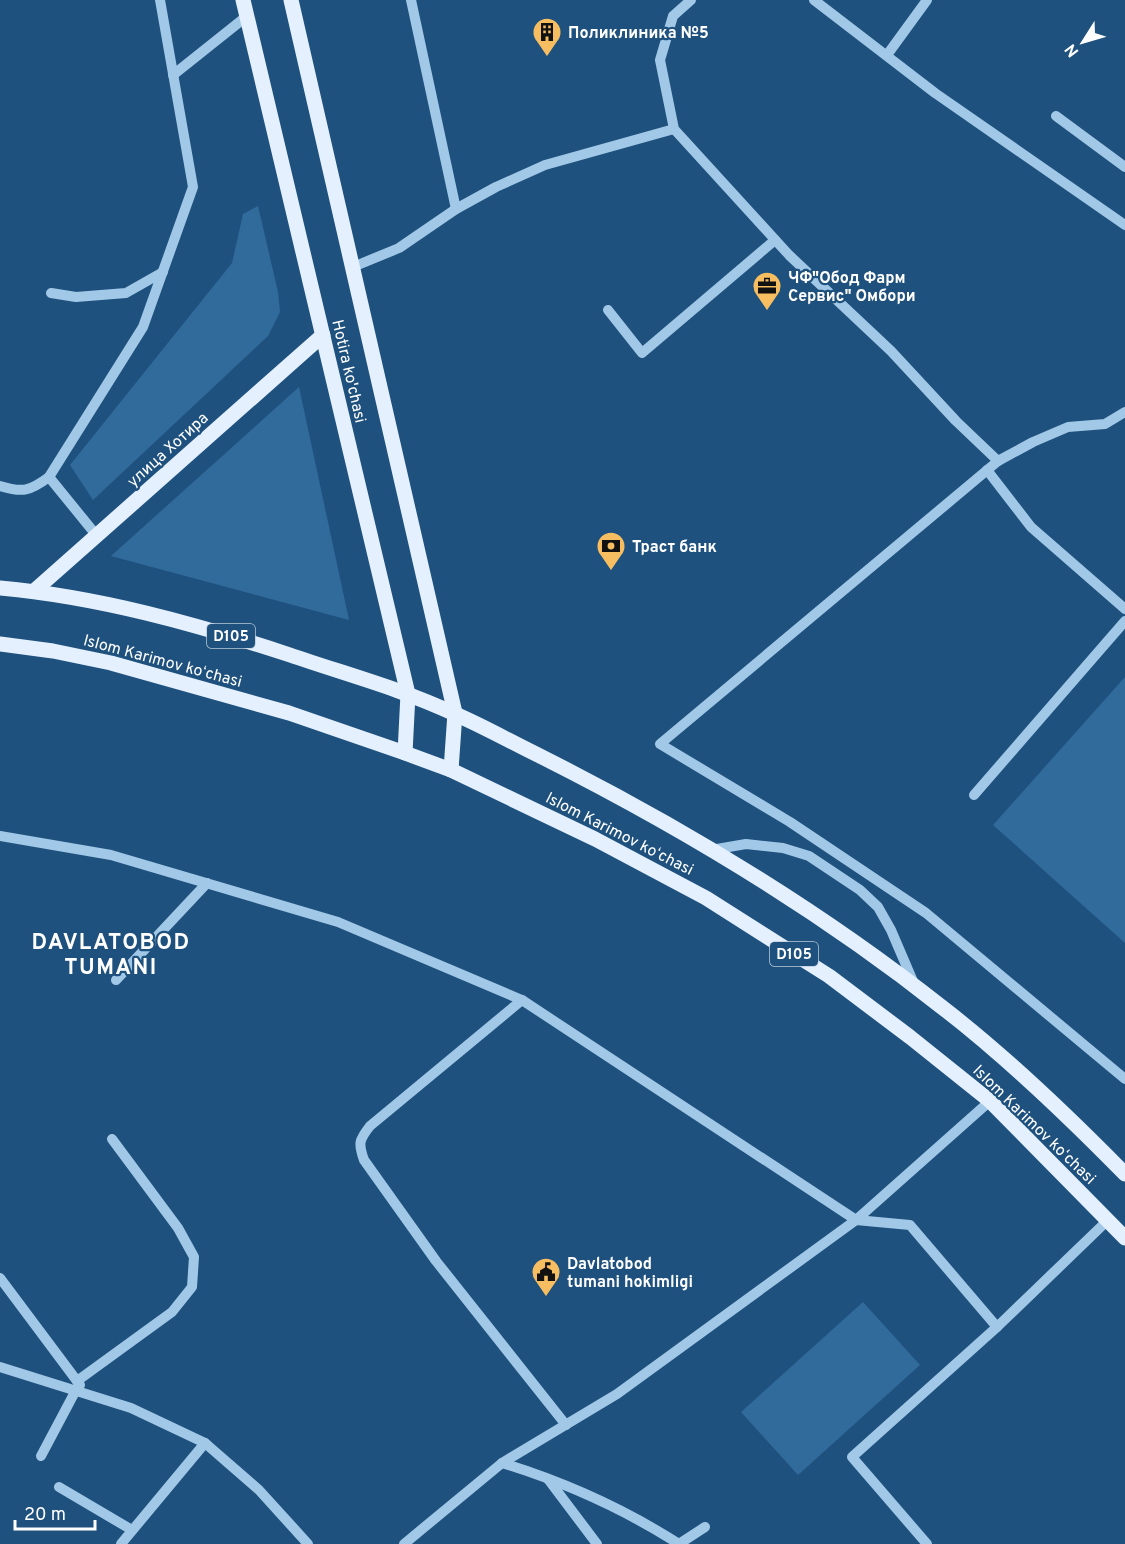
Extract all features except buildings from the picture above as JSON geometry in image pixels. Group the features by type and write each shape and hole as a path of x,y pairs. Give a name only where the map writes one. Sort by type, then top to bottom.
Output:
{"main road":[{"name":"Hotira ko'chasi","path":"243,0 408,694 405,753"},
{"name":"Hotira ko'chasi","path":"291,0 455,713 451,770"},
{"name":"улица Хотира","path":"34,591 322,334"},
{"name":"Islom Karimov koʻchasi","path":"0,588 34,591 139,611 220,632 408,694 455,713 610,792 759,878 915,986 1003,1057 1125,1174"},
{"name":"Islom Karimov koʻchasi","path":"0,644 53,651 172,679 289,713 451,770 595,839 706,898 829,976 990,1101 1125,1238"}],"street":[{"path":"0,486 18,491 35,488 49,477 143,327 193,187 160,0"},
{"path":"411,0 456,209"},
{"path":"691,0 673,16 660,60 674,129 775,240 891,351 956,421 998,461"},
{"path":"814,0 935,93 1125,225"},
{"path":"887,56 927,0"},
{"path":"173,75 246,16"},
{"path":"1056,116 1125,167"},
{"path":"353,267 399,248 456,209 496,187 545,165 674,129"},
{"path":"608,310 642,353 775,240"},
{"path":"51,293 76,297 126,293 163,272"},
{"path":"1125,412 1105,424 1068,427 998,461 660,744 790,822 926,913 1125,1079"},
{"path":"987,470 1031,527 1125,609"},
{"path":"49,477 96,536"},
{"path":"974,795 1125,621"},
{"path":"0,836 111,855 338,922 522,1000 856,1220 910,1224 997,1327"},
{"path":"711,850 746,844 783,848 809,856 860,890 878,907 891,930 915,986"},
{"path":"116,980 207,883"},
{"path":"522,1000 370,1126 361,1137 359,1146 364,1160 436,1261 566,1425"},
{"path":"404,1544 501,1462 617,1394 856,1220 990,1101"},
{"path":"41,1456 80,1388 172,1312 192,1287 194,1257 158,1199 112,1139"},
{"path":"927,1544 852,1457 997,1327 1108,1220"},
{"path":"0,1278 80,1388"},
{"path":"0,1367 80,1388 132,1408 205,1443 259,1490 308,1544"},
{"path":"121,1544 205,1443"},
{"path":"501,1462 546,1476 641,1520 680,1544 705,1527"},
{"path":"546,1476 597,1544"},
{"path":"59,1487 132,1530"}],"shaded area":[{"path":"258,206 278,292 280,312 268,336 93,500 70,465 232,263 243,214"},
{"path":"299,387 349,620 111,556"},
{"path":"1125,677 1125,943 993,825"},
{"path":"863,1302 920,1365 798,1475 741,1412"}],"place":[{"name":"Поликлиника №5","path":"547,58"},
{"name":"ЧФ\"Обод Фарм Сервис\" Омбори","path":"767,312"},
{"name":"Траст банк","path":"611,572"},
{"name":"Davlatobod tumani hokimligi","path":"546,1298"}],"district":[{"name":"DAVLATOBOD TUMANI","path":"111,954"}]}
